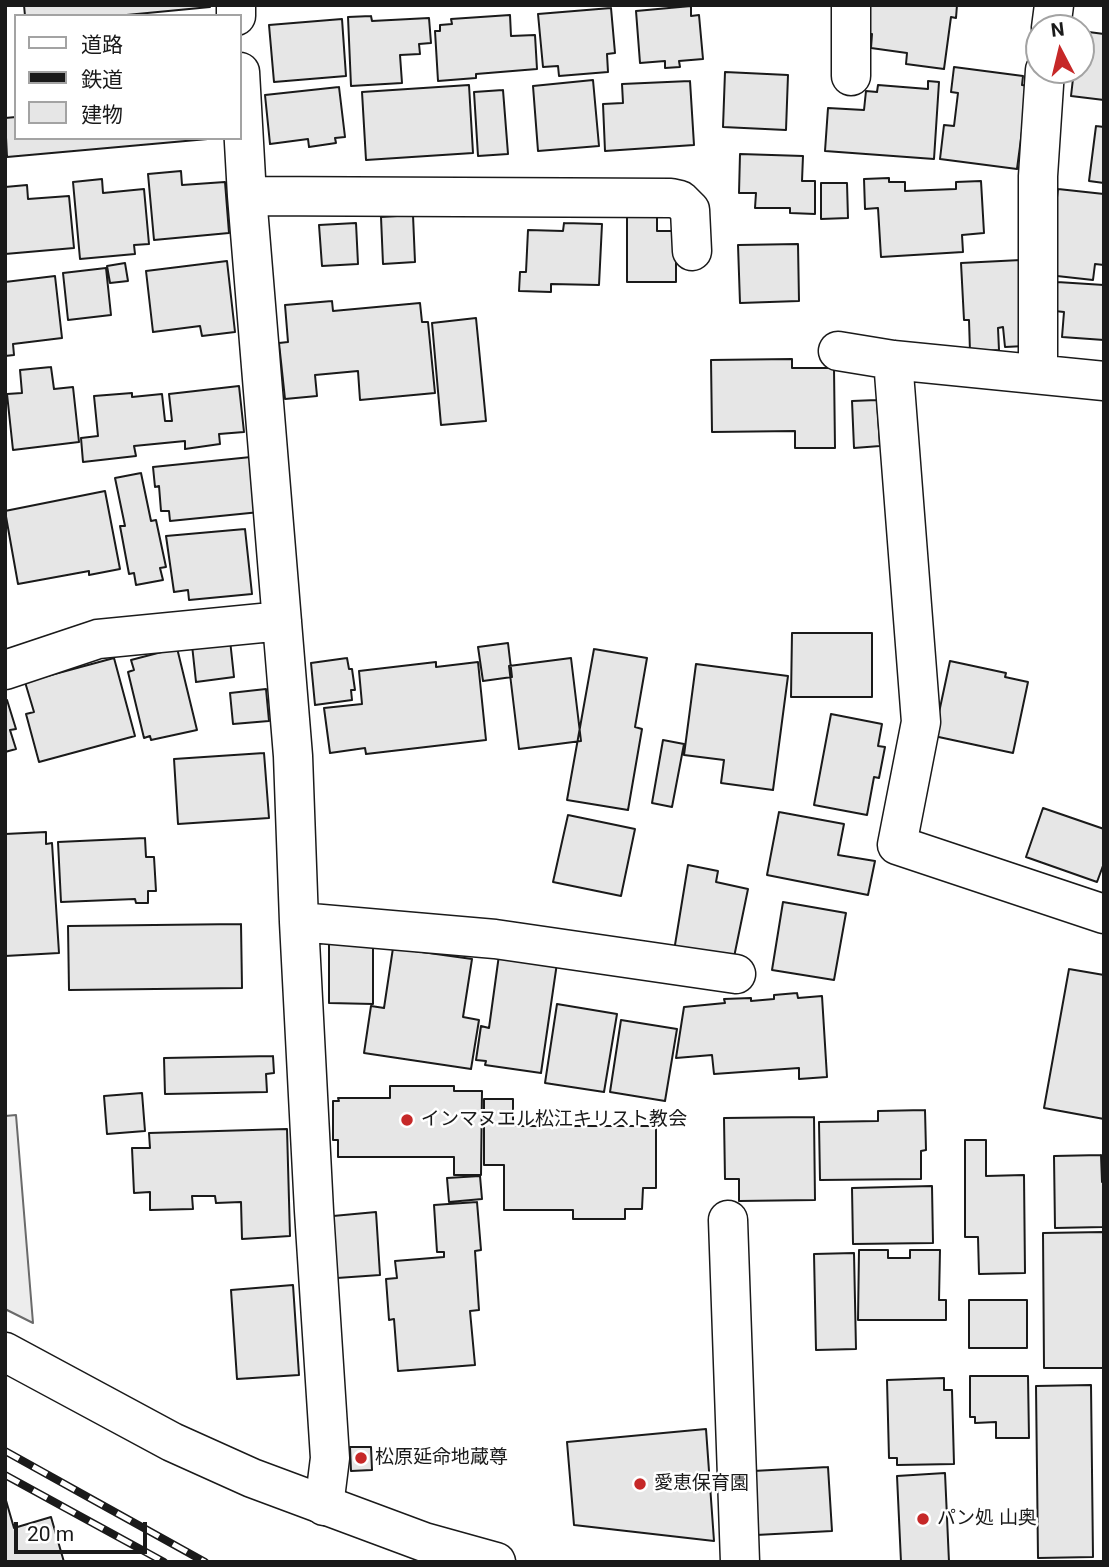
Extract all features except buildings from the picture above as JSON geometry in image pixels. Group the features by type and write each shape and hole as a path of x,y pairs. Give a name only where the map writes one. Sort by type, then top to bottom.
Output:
{"street":[{"path":"851,5 851,76"},
{"path":"1038,373 1038,176 1044,84"},
{"path":"242,107 293,756 299,922 330,1458 324,1506"},
{"path":"247,196 671,198 680,200 690,211 692,251"},
{"path":"838,351 893,360 1104,381"},
{"path":"893,360 920,722 897,845 1104,914"},
{"path":"5,670 98,639 282,621"},
{"path":"299,922 495,939 736,974"},
{"path":"728,1220 740,1562"},
{"path":"5,1352 172,1442 252,1478 324,1506 419,1552 496,1562"}],"shaded area":[{"path":"16,1115 33,1323 5,1309 5,1116"}],"railway":[{"path":"5,1451 205,1562"},
{"path":"5,1475 164,1562"}],"place":[{"name":"インマヌエル松江キリスト教会","path":"407,1120"},
{"name":"松原延命地蔵尊","path":"361,1458"},
{"name":"愛恵保育園","path":"640,1484"},
{"name":"パン処 山奥","path":"923,1519"}]}
